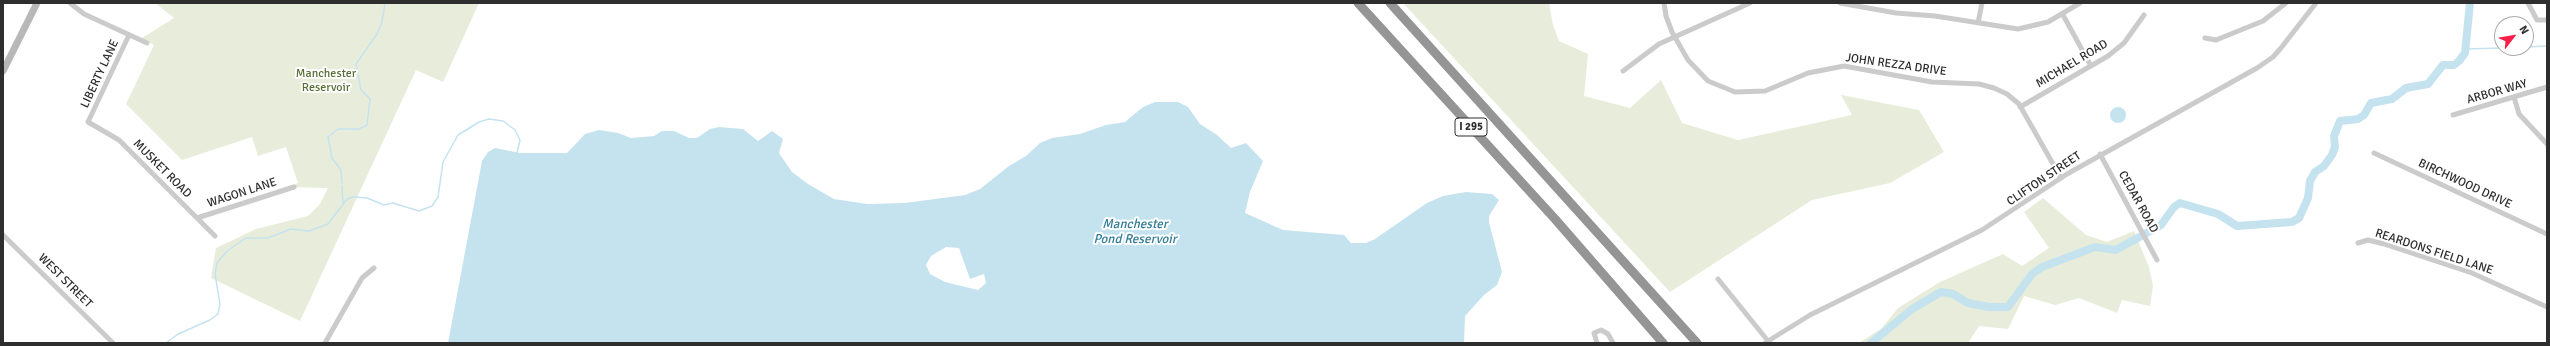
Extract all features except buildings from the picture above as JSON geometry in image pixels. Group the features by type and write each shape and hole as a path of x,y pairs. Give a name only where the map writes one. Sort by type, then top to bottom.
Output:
{"highway":[{"name":"I 295","path":"1358,3 1554,219"},
{"name":"I 295","path":"1390,3 1697,343"},
{"path":"1554,219 1662,343"},
{"path":"1554,219 1668,343"}],"street":[{"path":"3,71 38,3"},
{"path":"70,3 84,14 147,43"},
{"name":"JOHN REZZA DRIVE","path":"1664,3 1666,16 1682,53 1697,72 1708,81 1735,92 1765,91 1808,73 1844,66 1932,82 1979,84 2007,94 2020,107 2061,178"},
{"path":"1623,71 1648,51 1750,3"},
{"path":"1840,3 1896,13 1935,16 1978,23 2025,28 2040,25 2063,15 2080,3"},
{"path":"1978,23 1982,3"},
{"path":"2205,38 2216,40 2263,20 2286,3"},
{"path":"2528,3 2533,16 2539,21 2547,20"},
{"name":"CLIFTON STREET","path":"1766,342 1810,315 1982,230 2100,154 2264,63 2281,48 2313,4"},
{"path":"2063,15 2091,66"},
{"name":"MICHAEL ROAD","path":"2020,107 2108,56 2124,43 2144,15"},
{"name":"LIBERTY LANE","path":"88,122 129,35"},
{"name":"ARBOR WAY","path":"2453,115 2547,87"},
{"path":"2514,97 2519,114 2547,144"},
{"name":"MUSKET ROAD","path":"88,122 119,140 215,236"},
{"name":"BIRCHWOOD DRIVE","path":"2374,153 2547,234"},
{"name":"CEDAR ROAD","path":"2100,154 2152,248 2157,260"},
{"name":"WAGON LANE","path":"197,218 294,187"},
{"name":"WEST STREET","path":"3,234 113,343"},
{"name":"REARDONS FIELD LANE","path":"2358,243 2368,240 2384,244 2472,272 2547,307"},
{"path":"325,343 362,278 374,268"},
{"path":"1718,280 1766,342"},
{"path":"1597,343 1594,333 1601,330 1608,334 1613,343"}],"green space":[{"name":"Manchester Reservoir","path":"155,3 479,3 443,82 416,70 300,321 211,278 216,248 256,229 308,216 320,204 328,188 288,187 298,183 286,147 258,156 252,137 182,160 126,104 154,45 142,38 174,18"},
{"path":"1403,3 1549,3 1553,25 1559,41 1588,54 1584,96 1630,108 1661,80 1682,123 1738,140 1852,115 1841,95 1919,110 1944,152 1890,183 1812,200 1670,292"},
{"path":"2043,198 2086,235 2107,242 2134,231 2149,267 2153,286 2150,306 2122,300 2117,313 2079,298 2055,305 2024,296 2008,329 1979,326 1968,343 1859,343 1882,328 1898,308 1940,282 2003,254 2022,266 2049,248 2024,212"}],"water":[{"name":"Manchester Pond Reservoir","path":"1155,102 1178,102 1188,107 1200,124 1217,135 1231,148 1246,143 1263,161 1250,192 1245,213 1283,230 1344,235 1351,243 1366,243 1375,239 1427,203 1443,196 1466,192 1492,194 1499,200 1489,216 1489,222 1502,272 1497,285 1484,295 1465,316 1464,343 448,343 482,161 488,152 495,148 520,153 567,153 585,134 599,130 618,133 631,138 654,136 662,131 674,131 689,138 697,138 710,129 719,127 743,129 758,141 772,131 783,139 779,153 792,172 808,184 834,199 867,204 905,203 965,195 980,189 1009,166 1026,156 1040,143 1052,138 1080,134 1106,125 1125,122 1143,107","holes":["946,247 959,248 970,279 984,274 986,283 978,290 945,282 930,274 926,265 931,256"]},
{"path":"2115,107 2121,107 2126,112 2124,121 2121,123 2115,123 2110,118 2110,112"}],"waterway":[{"path":"342,183 341,170 332,158 328,137 338,129 359,129 367,125 370,99 361,90 356,64 377,34 382,22 385,3"},
{"path":"1871,343 1912,309 1941,292 1953,294 1968,303 1989,307 2008,307 2032,274 2042,267 2095,247 2116,250 2161,225 2174,207 2180,203 2218,214 2237,226 2292,222 2299,218 2308,198 2310,181 2315,172 2324,166 2332,155 2335,147 2334,136 2340,121 2358,119 2364,115 2371,103 2392,99 2406,88 2428,84 2443,65 2454,65 2459,61 2465,53 2470,3"},
{"path":"2534,47 2547,46"},
{"path":"2465,49 2494,48"},
{"path":"166,343 178,334 210,320 218,314 220,304 215,274 217,263 227,251 246,238 268,238 291,229 309,231 328,224 347,199 353,197 367,198 384,205 393,203 419,211 432,206 438,197 443,162 458,135 479,122 489,119 503,121 515,130 520,140 517,153"},
{"path":"342,186 343,204"}]}
